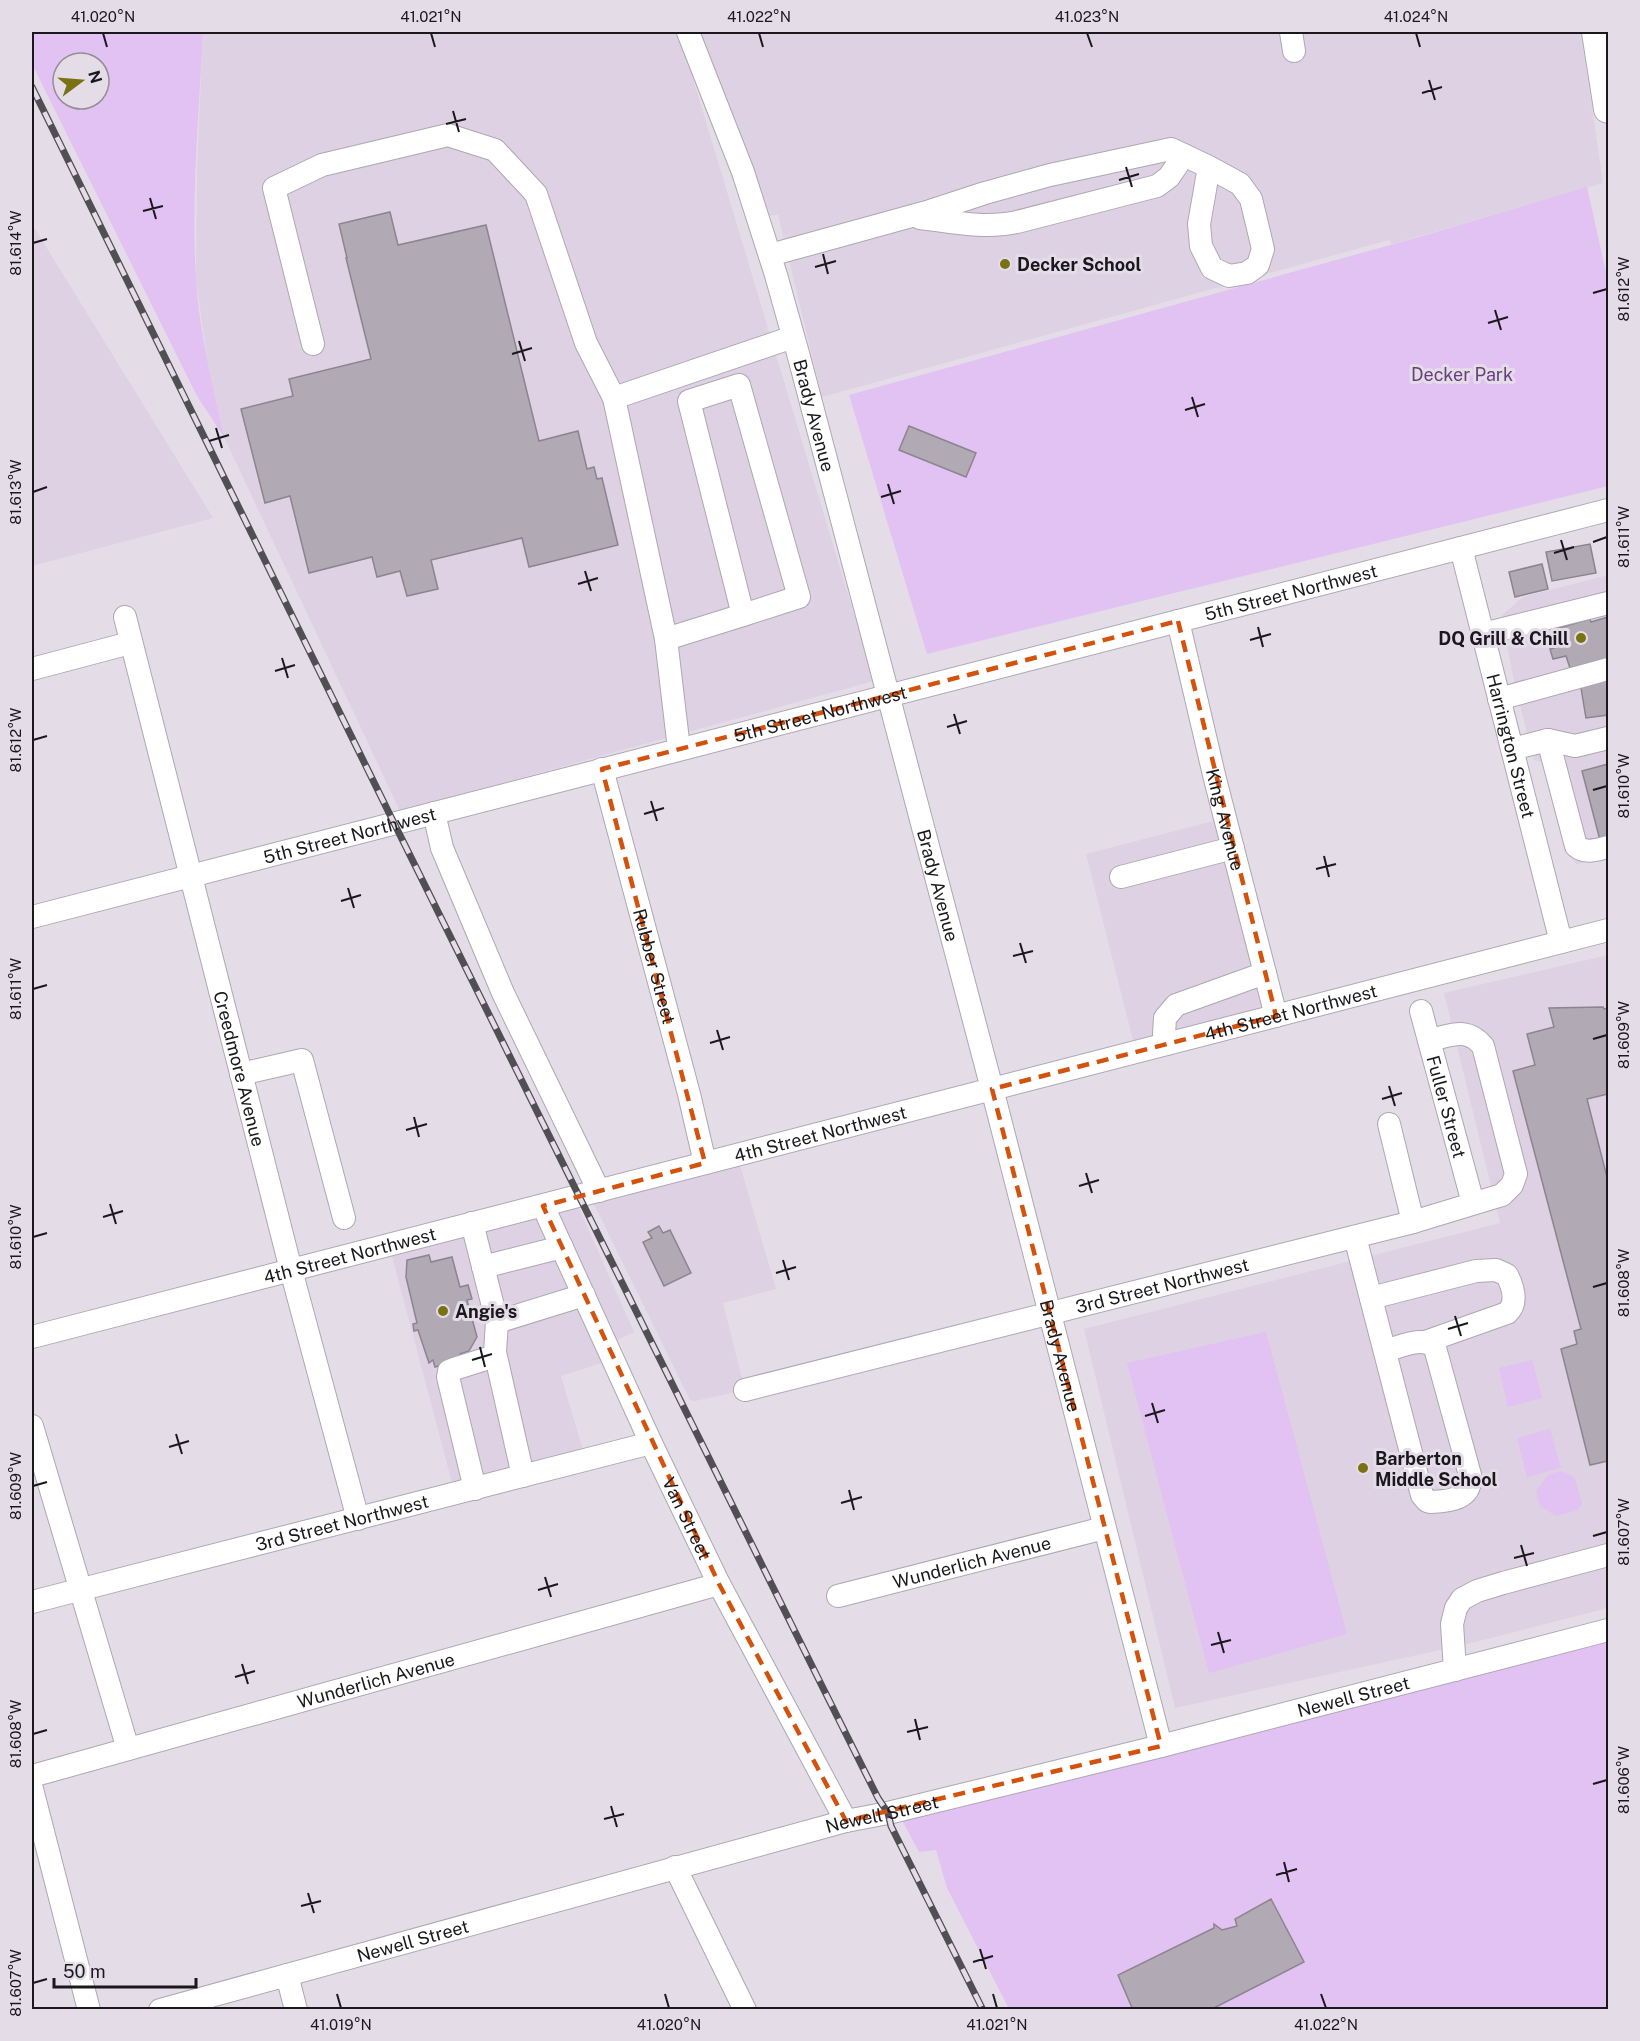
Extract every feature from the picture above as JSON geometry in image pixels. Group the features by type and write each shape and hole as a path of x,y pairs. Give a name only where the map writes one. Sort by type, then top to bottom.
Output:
{"main road":[{"path":"1596,32 1608,109"}],"street":[{"name":"Brady Avenue","path":"688,32 743,172 793,337 992,1089 1161,1746"},
{"path":"314,344 274,188 322,165 448,135 495,150 536,194 586,343 614,398 666,639 679,749"},
{"path":"770,255 1050,175 1149,152 1171,149 1209,167"},
{"path":"909,216 985,226 1010,224 1156,186 1169,177 1184,155"},
{"path":"614,398 793,337"},
{"path":"709,365 710,394"},
{"path":"666,639 743,615 799,597 739,385 689,401 743,615"},
{"name":"5th Street Northwest","path":"32,917 1608,510"},
{"name":"Harrington Street","path":"1461,549 1561,942"},
{"path":"1483,634 1608,603"},
{"name":"Creedmore Avenue","path":"125,617 291,1270 358,1519"},
{"name":"King Avenue","path":"1178,621 1276,1016"},
{"path":"32,669 130,643"},
{"path":"1499,699 1608,669"},
{"path":"1512,749 1548,740 1575,746 1608,738"},
{"path":"1548,740 1576,846 1580,850 1595,851 1608,847"},
{"name":"Rubber Street","path":"602,769 689,1094 705,1163"},
{"path":"434,813 442,848 503,993 599,1191"},
{"path":"1535,838 1571,829"},
{"path":"1121,877 1233,848"},
{"name":"4th Street Northwest","path":"32,1337 1608,930"},
{"path":"1166,1044 1165,1018 1176,1005 1265,973"},
{"name":"Fuller Street","path":"1421,1011 1473,1203"},
{"name":"3rd Street Northwest","path":"746,1390 1355,1237 1502,1195 1512,1185 1516,1174 1483,1046 1475,1036 1465,1033 1429,1040"},
{"path":"241,1074 302,1060 344,1218"},
{"path":"1389,1124 1413,1222"},
{"name":"Van Street","path":"543,1206 651,1443 719,1584 846,1821"},
{"path":"472,1223 497,1322 495,1356 523,1476"},
{"path":"1355,1237 1422,1494 1427,1501 1438,1501 1464,1495 1468,1491 1470,1475 1439,1355 1431,1344 1425,1342"},
{"path":"483,1267 562,1247"},
{"path":"1371,1298 1476,1271 1496,1270 1507,1275 1514,1297 1513,1308 1508,1313 1425,1342 1385,1351"},
{"path":"497,1322 584,1295"},
{"path":"476,1489 448,1377 449,1371 495,1356"},
{"path":"32,1426 128,1749"},
{"name":"3rd Street Northwest","path":"32,1602 651,1443"},
{"name":"Wunderlich Avenue","path":"838,1596 1104,1528"},
{"path":"1455,1670 1452,1624 1456,1608 1462,1599 1477,1591 1503,1583 1608,1555"},
{"name":"Wunderlich Avenue","path":"32,1776 719,1584"},
{"name":"Newell Street","path":"160,2010 846,1821 1161,1746 1608,1630"},
{"path":"32,1789 89,2010"},
{"path":"675,1868 745,2010"},
{"path":"287,1975 296,2010"}],"highlighted area":[{"path":"1178,621 1276,1016 992,1089 1161,1746 846,1821 719,1584 543,1206 705,1163 602,769"}],"shaded area":[{"path":"203,32 679,32 874,681 400,811 224,437 207,358 196,280 197,169"},
{"path":"688,32 1581,32 1603,183 1392,244 1389,240 822,397 778,215 757,216"},
{"path":"32,224 117,362 213,518 32,566"},
{"path":"1608,575 1608,857 1576,864 1568,853 1548,763 1534,760 1515,686 1501,616 1523,597"},
{"path":"1225,818 1276,1016 1136,1052 1086,854"},
{"name":"Barberton Middle School","path":"1608,955 1608,1608 1463,1645 1175,1708 1084,1329 1500,1223 1444,993"},
{"path":"737,1155 776,1289 723,1303 745,1390 695,1401 690,1400 589,1194"},
{"path":"574,1197 634,1332 608,1345 614,1359 561,1376 586,1460 455,1494 389,1245"}],"green space":[{"path":"32,32 203,32 195,187 196,279 203,339 224,437 197,396 55,111 111,111 111,51 51,51 51,102 32,64"},
{"name":"Decker Park","path":"1587,187 1608,281 1608,486 927,654 849,395 1419,237"},
{"path":"1266,1332 1347,1634 1209,1673 1127,1363"},
{"path":"1532,1360 1542,1398 1508,1407 1499,1368"},
{"path":"1550,1429 1561,1468 1527,1477 1517,1438"},
{"path":"1562,1471 1575,1478 1582,1504 1578,1510 1556,1516 1540,1506 1536,1491 1549,1474"},
{"path":"1608,1641 1608,2009 1009,2009 947,1888 936,1850 919,1852 902,1820"}],"building":[{"path":"390,212 398,245 486,225 539,441 578,431 587,469 594,467 597,479 602,478 618,545 529,567 522,538 431,560 438,589 407,596 400,571 377,577 372,557 309,573 290,496 265,503 241,409 293,396 289,379 371,359 339,224"},
{"path":"909,426 976,453 966,477 899,450"},
{"path":"1590,544 1596,573 1552,581 1546,552"},
{"path":"1542,564 1548,589 1515,597 1509,572"},
{"name":"DQ Grill & Chill","path":"1608,617 1608,658 1570,668 1566,656 1553,659 1550,649 1557,647 1552,630 1590,619 1591,622"},
{"path":"1608,678 1608,715 1586,718 1580,682"},
{"path":"1608,764 1608,838 1600,840 1582,771"},
{"path":"1549,1008 1608,1008 1608,1094 1587,1099 1608,1181 1608,1461 1590,1465 1561,1349 1577,1344 1574,1331 1581,1329 1513,1071 1535,1065 1527,1034 1554,1027"},
{"path":"659,1226 663,1233 670,1230 691,1273 664,1286 643,1242 652,1238 648,1232"},
{"name":"Angie's","path":"429,1255 431,1262 452,1257 460,1287 468,1285 472,1299 467,1300 477,1337 469,1351 460,1354 461,1359 435,1367 433,1360 429,1363 418,1330 414,1331 413,1324 417,1323 406,1277 407,1260"},
{"path":"1271,1899 1304,1962 1210,2010 1133,2010 1118,1975 1214,1928 1214,1924 1222,1930 1237,1926 1235,1919"}],"railway":[{"path":"32,87 394,823 822,1686 878,1798 888,1813 891,1826 983,2010"}],"place":[{"name":"Decker School","path":"1005,264"},
{"name":"DQ Grill & Chill","path":"1581,638"},
{"name":"Angie's","path":"443,1311"},
{"name":"Barberton Middle School","path":"1363,1468"}]}
